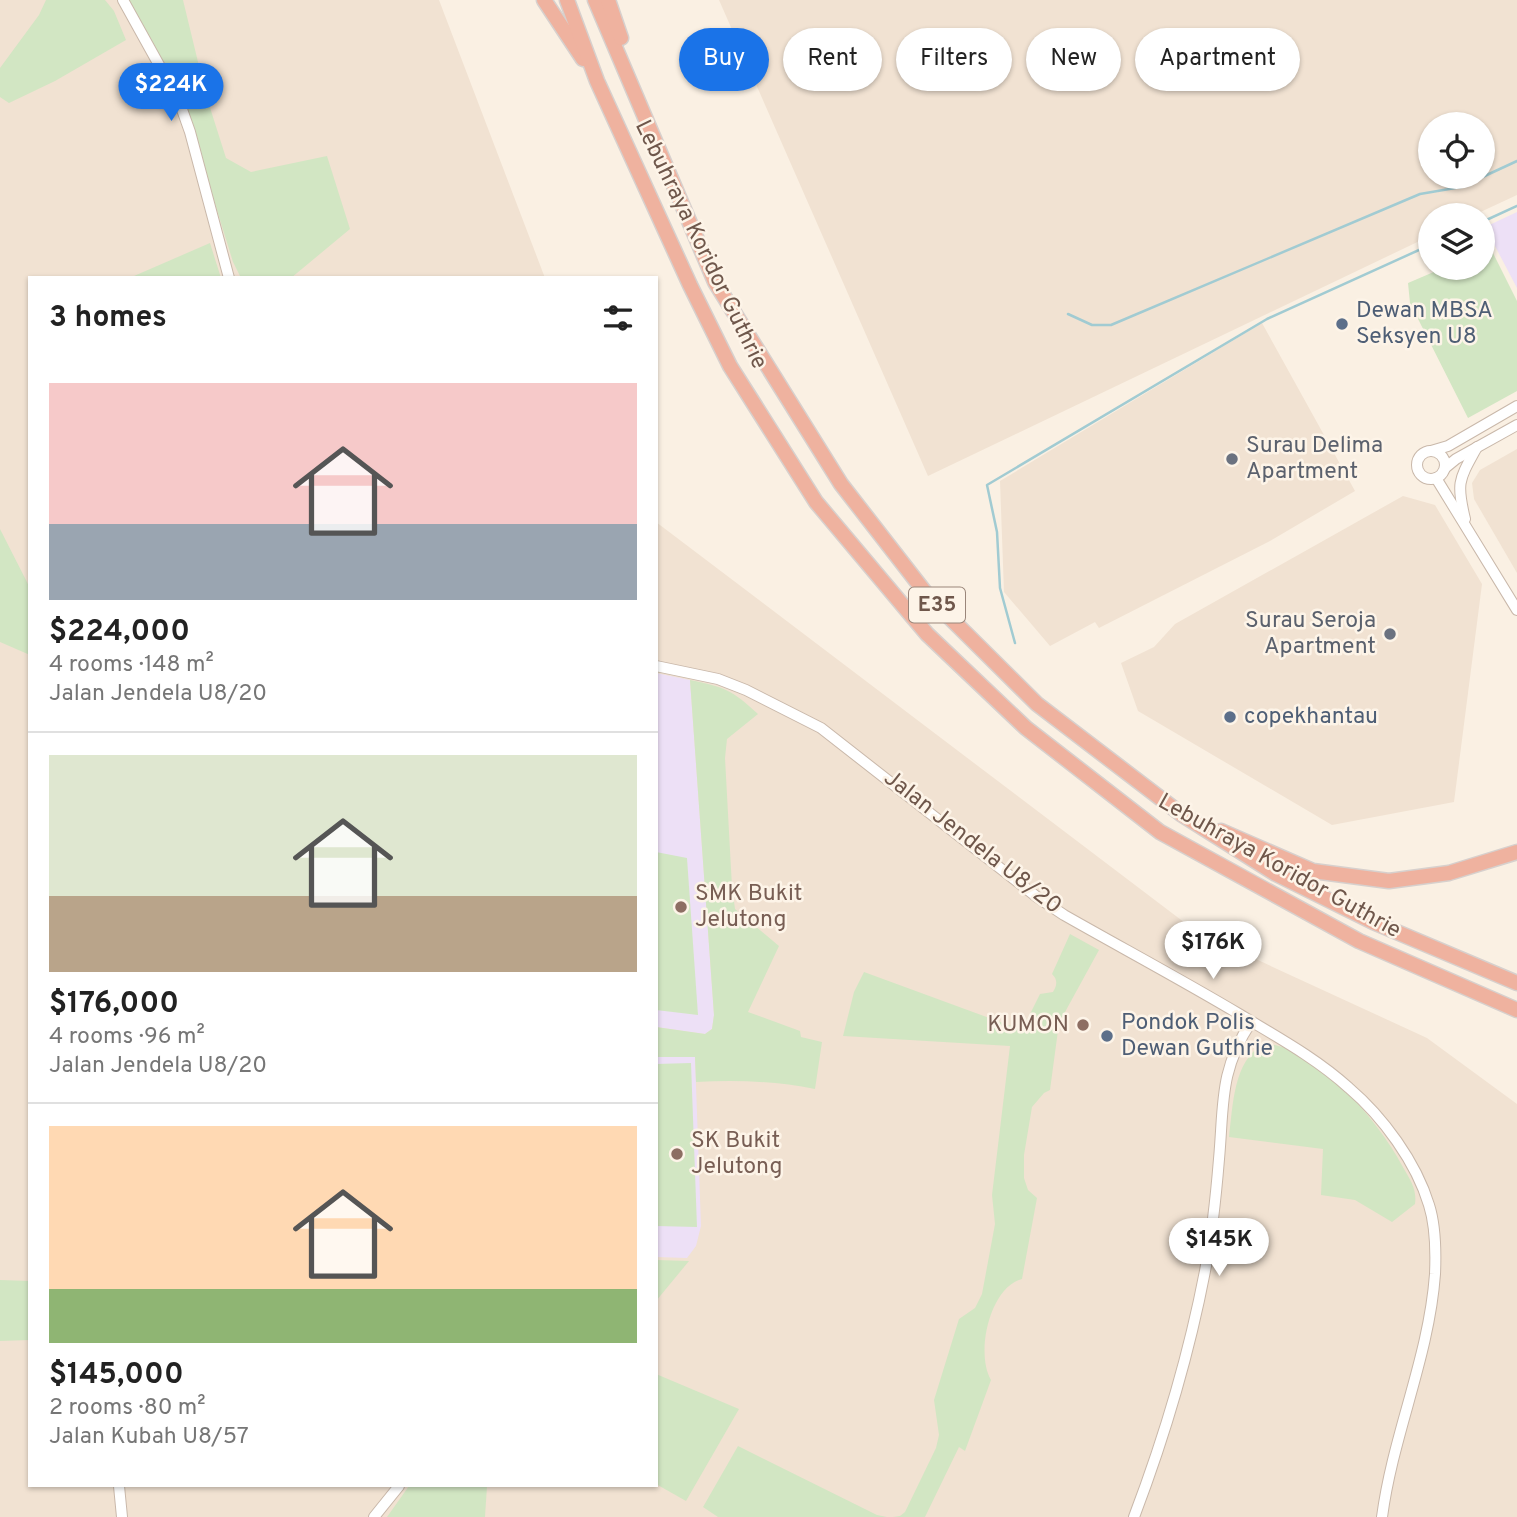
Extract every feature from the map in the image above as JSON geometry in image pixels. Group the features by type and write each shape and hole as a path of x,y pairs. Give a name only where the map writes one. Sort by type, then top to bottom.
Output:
{"highway":[{"path":"544,0 597,81"},
{"name":"Lebuhraya Koridor Guthrie","path":"567,0 597,81 730,366 816,502 927,634 1026,728 1160,832 1359,941 1511,1008 1517,1016"},
{"name":"Lebuhraya Koridor Guthrie","path":"595,0 715,282 841,484 928,596 1037,704 1181,814 1276,874 1373,922 1517,983"},
{"path":"607,0 655,137"},
{"path":"1181,814 1313,871 1389,881 1449,873 1517,852"}],"street":[{"path":"123,0 179,101 190,132 228,276"},
{"path":"1517,406 1448,446 1421,456 1418,466 1422,476 1436,478 1445,468 1477,447 1517,425"},
{"path":"1467,528 1459,493 1459,480 1477,447"},
{"path":"1432,452 1442,456 1445,468"},
{"path":"1436,478 1517,610"},
{"name":"Jalan Jendela U8/20","path":"658,666 718,679 821,728 1037,897 1284,1040 1362,1100 1398,1145 1429,1206 1435,1249 1428,1324 1387,1485 1382,1517"},
{"path":"1134,1517 1151,1473 1194,1321 1213,1218 1227,1070 1238,1042 1251,1022"},
{"path":"119,1487 122,1517"},
{"path":"374,1517 398,1487"}],"shaded area":[{"path":"0,0 439,0 544,276 28,276 28,1487 658,1487 658,524 1197,932 1427,1038 1517,1104 1517,1517 0,1517"},
{"path":"719,0 1517,0 1517,195 1495,205 1495,203 1418,203 1418,242 928,476 759,91 769,91 769,28 731,28"},
{"path":"1517,212 1517,288 1495,246 1495,222"},
{"path":"1262,323 1355,491 1270,541 1099,628 1095,622 1050,646 1004,592 1000,481"},
{"path":"1517,449 1517,573 1474,499 1472,483 1480,470"},
{"path":"1403,496 1435,505 1482,584 1454,802 1332,825 1138,711 1121,663 1154,647 1175,624"},
{"name":"SMK Bukit Jelutong","path":"658,673 690,680 714,1015 712,1029 705,1034 658,1027"},
{"name":"SK Bukit Jelutong","path":"658,1057 695,1057 701,1226 696,1246 687,1258 658,1257"}],"green space":[{"path":"46,0 105,0 114,11 126,40 55,81 9,103 0,97 0,68 39,15"},
{"path":"129,0 183,0 206,95 226,158 251,172 327,156 350,229 293,276 240,276 233,262 178,84"},
{"path":"210,243 220,276 134,276"},
{"path":"1495,257 1517,301 1517,391 1468,418 1410,303 1408,283 1418,279 1495,280"},
{"path":"0,529 28,584 28,654 0,642"},
{"path":"690,680 727,691 758,714 727,739 725,758 735,909 779,946 748,1012 800,1031 801,1037 822,1042 815,1089 756,1082 696,1082 695,1057 658,1057 658,1027 705,1034 712,1029 714,1015"},
{"path":"658,852 687,858 698,1015 658,1010"},
{"path":"1070,934 1099,950 1059,1023 1050,1090 1032,1107 1024,1155 1024,1178 1028,1190 1037,1198 1022,1279 1001,1294 988,1322 985,1354 986,1368 991,1380 965,1451 959,1447 925,1517 893,1517 905,1512 936,1448 939,1435 934,1400 959,1319 975,1308 982,1294 995,1224 992,1195 1010,1046 843,1036 854,992 864,972 1022,1030 1040,994 1053,992 1056,980 1052,974"},
{"path":"1264,1044 1284,1048 1305,1058 1326,1072 1346,1091 1381,1132 1394,1152 1413,1186 1415,1204 1392,1222 1355,1200 1321,1195 1323,1149 1229,1137 1240,1073 1254,1051"},
{"name":"SK Bukit Jelutong","path":"691,1063 697,1227 658,1226 658,1064"},
{"path":"658,1260 689,1261 658,1299"},
{"path":"0,1280 28,1281 28,1340 0,1341"},
{"path":"658,1375 739,1409 686,1501 658,1485"},
{"path":"738,1446 877,1515 887,1517 718,1517 703,1507"},
{"path":"408,1487 487,1487 485,1517 387,1517"}],"waterway":[{"path":"1068,314 1092,325 1111,325 1420,194 1461,187 1517,161"},
{"path":"1495,216 1517,206"},
{"path":"1015,643 1000,588 997,532 987,485 1267,319 1418,250"}],"place":[{"name":"Dewan MBSA Seksyen U8","path":"1342,324"},
{"name":"Surau Delima Apartment","path":"1232,459"},
{"name":"Surau Seroja Apartment","path":"1390,634"},
{"name":"copekhantau","path":"1230,717"},
{"name":"SMK Bukit Jelutong","path":"681,907"},
{"name":"KUMON","path":"1083,1025"},
{"name":"Pondok Polis Dewan Guthrie","path":"1107,1036"},
{"name":"SK Bukit Jelutong","path":"677,1154"}]}
